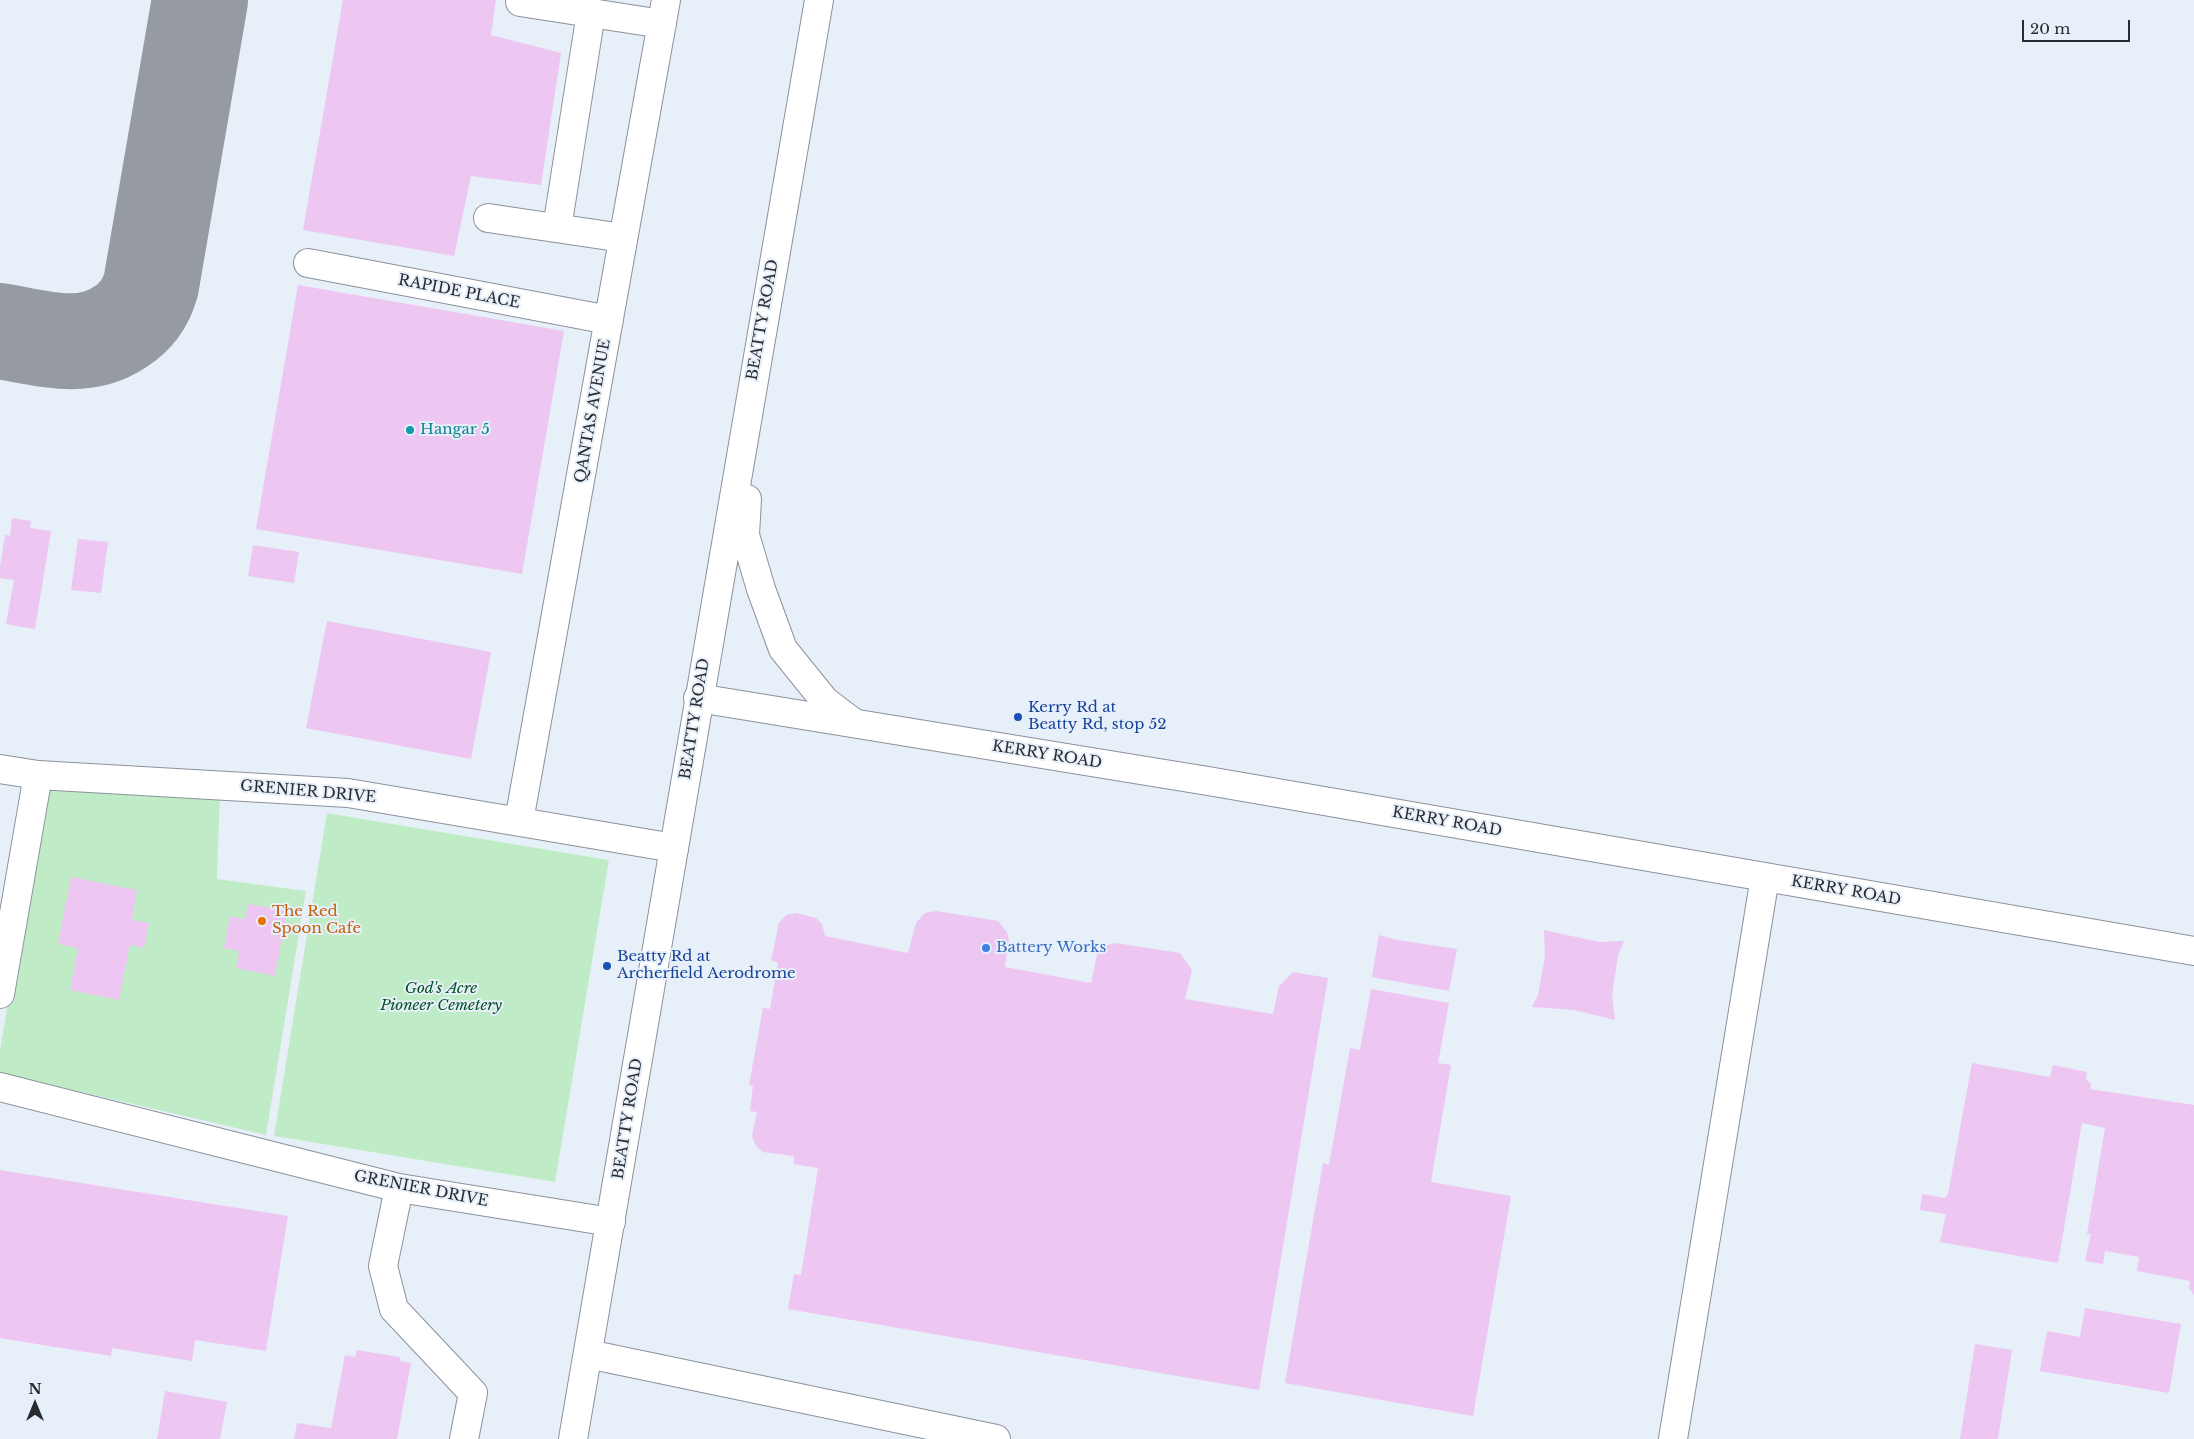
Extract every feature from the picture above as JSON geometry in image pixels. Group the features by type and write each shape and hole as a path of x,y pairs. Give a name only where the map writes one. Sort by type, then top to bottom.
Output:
{"main road":[{"name":"BEATTY ROAD","path":"573,1439 698,698 819,0"},
{"path":"520,2 591,13 664,12"},
{"name":"QANTAS AVENUE","path":"519,821 664,12"},
{"path":"557,228 591,13"},
{"path":"488,218 623,238"},
{"name":"RAPIDE PLACE","path":"308,263 609,320"},
{"path":"753,380 745,535 761,588 783,649 825,701 854,723"},
{"name":"KERRY ROAD","path":"698,698 1208,781 2194,951"},
{"name":"GRENIER DRIVE","path":"0,769 38,775 348,793 674,848"},
{"path":"0,994 38,775"},
{"path":"1673,1439 1766,877"},
{"name":"GRENIER DRIVE","path":"0,1087 399,1188 611,1222"},
{"path":"399,1188 383,1266 394,1309 473,1392 464,1439"},
{"path":"588,1354 996,1439"}],"green space":[{"path":"46,784 220,791 217,879 306,891 266,1135 0,1073 0,1050"},
{"name":"God's Acre Pioneer Cemetery","path":"327,813 609,860 555,1182 274,1136"}],"building":[{"path":"343,0 496,0 491,35 561,53 541,185 471,176 454,256 303,230"},
{"name":"Hangar 5","path":"298,285 564,331 522,574 256,529"},
{"path":"12,518 31,521 30,528 51,531 35,629 6,624 14,580 0,578 0,567 5,535 10,536"},
{"path":"78,539 108,542 101,593 71,590"},
{"path":"253,545 299,552 294,583 248,576"},
{"path":"327,621 491,652 471,759 306,728"},
{"path":"71,877 137,890 132,920 149,923 144,948 130,945 119,1000 70,990 78,948 58,944"},
{"path":"248,904 287,911 275,976 236,968 239,951 224,948 230,916 245,919"},
{"path":"936,911 998,921 1007,932 1009,941 1005,967 1091,983 1097,955 1104,946 1115,943 1180,953 1192,970 1185,999 1273,1014 1279,986 1293,972 1328,978 1259,1390 788,1309 794,1274 801,1275 818,1168 794,1164 794,1156 763,1152 756,1146 752,1136 757,1112 750,1111 753,1086 749,1085 763,1008 770,1009 778,962 771,961 779,923 786,915 796,913 816,918 822,924 825,936 908,953 916,923 925,913"},
{"path":"1544,930 1599,942 1624,941 1618,956 1612,995 1615,1020 1574,1010 1532,1007 1538,995 1545,956"},
{"path":"1379,935 1397,940 1457,949 1449,991 1372,977"},
{"path":"1371,989 1449,1003 1438,1063 1451,1065 1431,1182 1511,1196 1473,1416 1285,1383 1323,1163 1329,1165 1350,1048 1360,1050"},
{"path":"1972,1063 2050,1077 2053,1065 2087,1072 2086,1079 2091,1084 2090,1089 2194,1105 2194,1295 2189,1288 2190,1281 2137,1271 2139,1257 2105,1251 2103,1264 2085,1261 2091,1234 2087,1234 2105,1128 2082,1123 2058,1263 1940,1242 1946,1214 1920,1210 1922,1194 1945,1198 1948,1194"},
{"path":"0,1170 288,1216 266,1351 195,1340 192,1361 112,1348 111,1356 0,1338"},
{"path":"2085,1308 2181,1324 2169,1393 2040,1371 2047,1331 2080,1337"},
{"path":"1975,1344 2012,1350 1998,1439 1960,1439"},
{"path":"357,1350 400,1357 400,1361 411,1363 397,1439 294,1439 297,1423 331,1428 345,1355 355,1357"},
{"path":"165,1391 227,1402 220,1439 157,1439"}],"taxiway":[{"path":"0,331 62,341 91,339 106,335 120,327 131,319 143,304 151,285 200,0"}],"place":[{"name":"Hangar 5","path":"410,430"},
{"name":"Kerry Rd at Beatty Rd, stop 52","path":"1018,717"},
{"name":"The Red Spoon Cafe","path":"262,921"},
{"name":"Battery Works","path":"986,948"},
{"name":"Beatty Rd at Archerfield Aerodrome","path":"607,966"}]}
